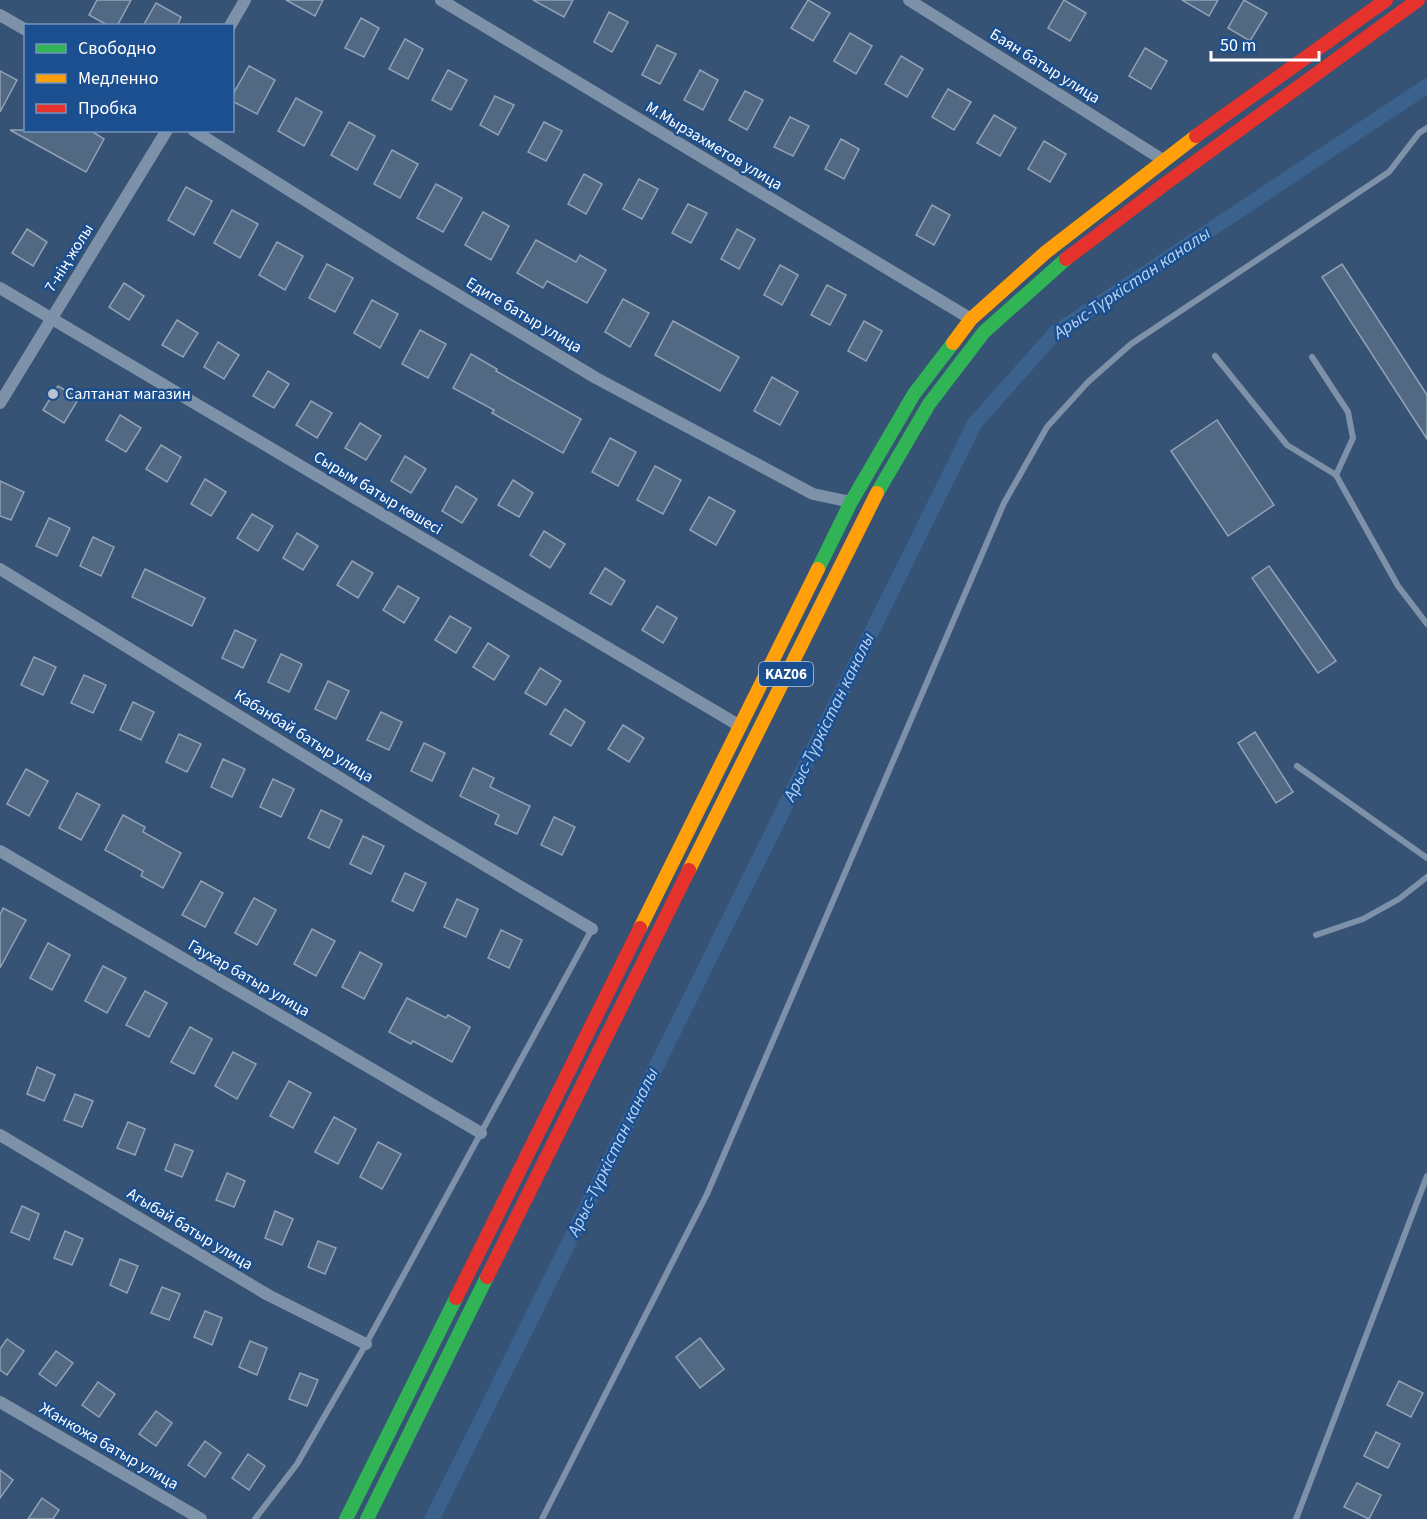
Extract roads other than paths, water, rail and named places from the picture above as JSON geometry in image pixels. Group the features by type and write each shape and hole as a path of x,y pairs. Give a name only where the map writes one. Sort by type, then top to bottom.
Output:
{"highway":[{"name":"KАZ06","path":"367,1519 867,510 929,404 984,332 1058,266 1169,181 1418,0"},
{"name":"KАZ06","path":"346,1519 851,502 914,394 971,319 1046,252 1163,160 1377,2"}],"street":[{"path":"231,24 245,0"},
{"name":"М.Мырзахметов улица","path":"441,0 971,319"},
{"name":"Баян батыр улица","path":"909,0 1163,160"},
{"path":"0,15 24,29"},
{"name":"7-нің жолы","path":"0,403 166,132"},
{"name":"Едиге батыр улица","path":"196,132 405,263 596,378 813,494 851,502"},
{"name":"Сырым батыр көшесі","path":"0,288 740,726"},
{"name":"Кабанбай батыр улица","path":"0,569 415,824 592,929"},
{"name":"Гаухар батыр улица","path":"0,851 481,1132"},
{"name":"Агыбай батыр улица","path":"0,1136 268,1295 366,1344"},
{"name":"Жанкожа батыр улица","path":"0,1402 201,1519"}],"lane":[{"path":"542,1519 707,1194 1004,503 1047,427 1088,382 1131,344 1389,172 1419,133 1427,128"},
{"path":"1215,356 1287,445 1336,475 1398,586 1427,624"},
{"path":"1312,357 1348,412 1353,438 1336,475"},
{"path":"1297,766 1427,858"},
{"path":"1316,935 1363,919 1399,899 1427,877"},
{"path":"255,1519 297,1464 366,1344 592,929"},
{"path":"1296,1519 1427,1176"}],"waterway":[{"name":"Арыс-Түркістан каналы","path":"432,1519 975,423 1055,333 1427,86"}],"place":[{"name":"Салтанат магазин","path":"53,394"}]}
